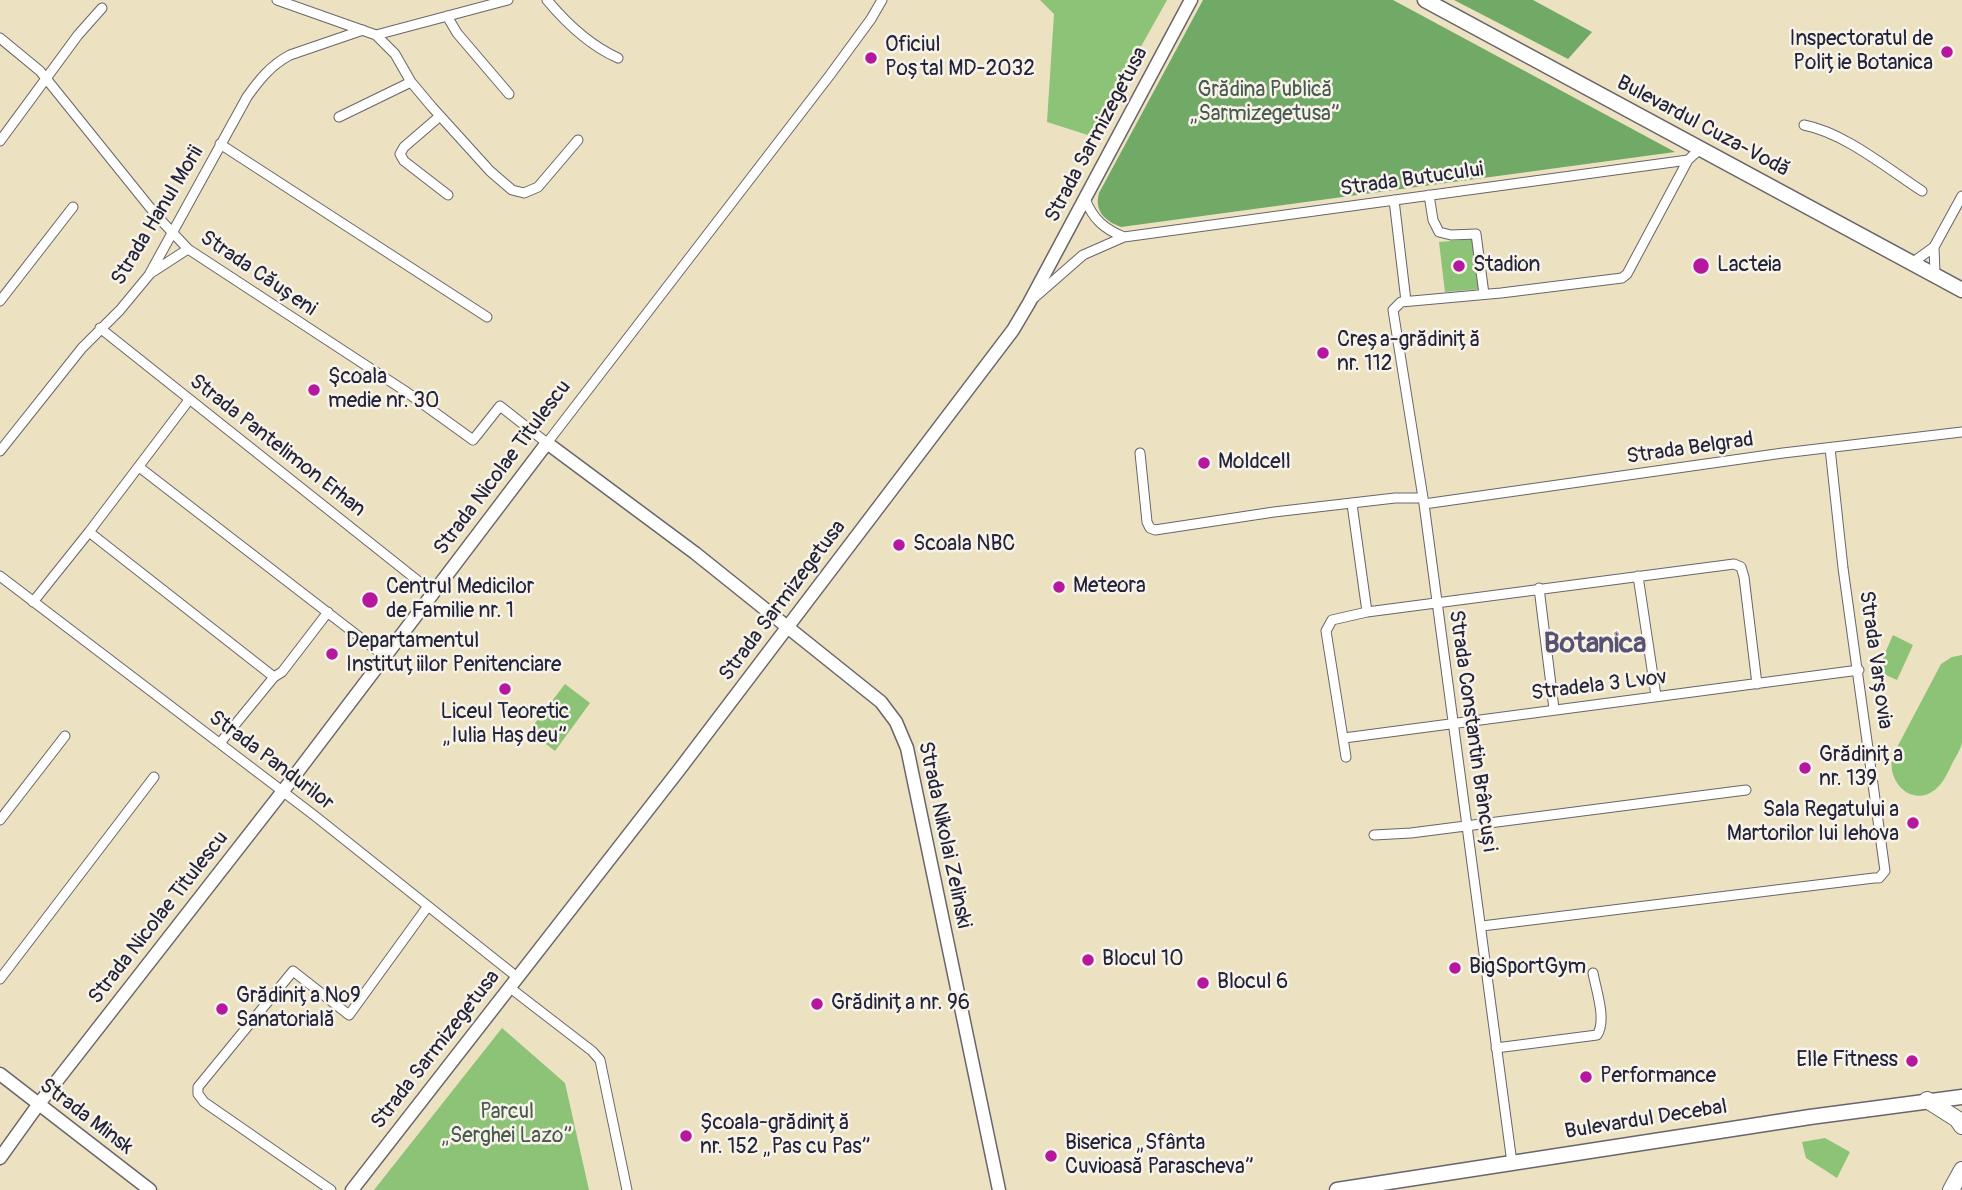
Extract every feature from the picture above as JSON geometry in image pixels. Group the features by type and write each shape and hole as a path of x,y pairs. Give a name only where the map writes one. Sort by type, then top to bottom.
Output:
{"highway":[{"path":"1927,1100 1957,1119 1962,1126"}],"main road":[{"name":"Bulevardul Cuza-Vodă","path":"1425,0 1962,290"},
{"path":"1927,1100 1962,1086"},
{"name":"Bulevardul Decebal","path":"1337,1190 1927,1100 1962,1097"}],"street":[{"path":"277,0 376,35 395,54 411,82 440,116 490,171 512,190 519,193 530,192 538,187 578,139"},
{"path":"376,35 508,0"},
{"path":"547,0 575,30 598,49 618,58"},
{"name":"Strada Nicolae Titulescu","path":"0,1158 836,66 882,0"},
{"name":"Strada Sarmizegetusa","path":"352,1190 1013,330 1191,0"},
{"path":"0,141 78,35 102,8"},
{"path":"447,16 457,33 509,94"},
{"name":"Strada Hanul Morii","path":"0,451 82,348 149,275 247,97 269,69 290,55 363,30"},
{"name":"Strada Căușeni","path":"0,38 46,78 188,249 405,391 473,440 500,406 547,443"},
{"path":"340,117 411,82"},
{"path":"440,116 404,147 400,154 404,161 448,195"},
{"path":"1804,125 1844,142 1922,191"},
{"path":"220,144 487,317"},
{"path":"1394,200 1406,301 1622,278 1627,274 1688,160 1700,149"},
{"name":"Strada Butucului","path":"1029,303 1083,255 1124,237 1688,160"},
{"path":"1429,195 1433,220 1440,232 1451,235 1476,234 1484,294"},
{"path":"1912,263 1934,247 1962,196"},
{"path":"1085,199 1090,212 1099,223 1124,237"},
{"path":"0,301 73,207"},
{"path":"1934,247 1935,275"},
{"path":"149,275 188,249"},
{"name":"Strada Constantin Brâncuși","path":"1406,301 1395,306 1393,315 1438,603 1512,1163"},
{"name":"Strada Pantelimon Erhan","path":"100,328 432,592"},
{"path":"33,602 189,400"},
{"name":"Strada Belgrad","path":"1140,453 1147,522 1153,530 1395,498 1423,501 1962,432"},
{"name":"Strada Nikolai Zelinski","path":"547,443 695,553 881,702 900,730 907,748 999,1190"},
{"name":"Strada Varșovia","path":"1482,926 1882,876 1886,865 1843,568 1830,448"},
{"path":"139,467 384,656"},
{"path":"1352,504 1367,612"},
{"path":"89,532 274,677"},
{"path":"1346,757 1325,631 1328,625 1340,617 1367,612 1728,564 1741,567 1757,684"},
{"name":"Strada Pandurilor","path":"0,576 283,791 428,906 592,1051 600,1060 627,1190"},
{"path":"1638,576 1656,696"},
{"path":"1539,588 1554,709"},
{"path":"220,743 274,677 282,673 328,612"},
{"name":"Stradela 3 Lvov","path":"1343,738 1859,670"},
{"path":"0,820 65,736"},
{"path":"0,979 154,777"},
{"path":"1374,835 1411,833 1746,790"},
{"path":"331,1190 204,1102 198,1093 199,1084 293,971 349,1015 428,906"},
{"path":"1496,1048 1597,1035 1601,1028 1601,1018 1593,973"},
{"name":"Strada Minsk","path":"0,1074 150,1190"}],"green space":[{"path":"1040,0 1167,0 1091,136 1047,122 1054,14"},
{"name":"Grădina Publică „Sarmizegetusa”","path":"1203,0 1393,0 1675,152 1121,227 1102,215 1098,205 1099,193"},
{"path":"1454,0 1533,0 1592,32 1568,59"},
{"name":"Stadion","path":"1473,239 1480,289 1445,292 1439,242"},
{"path":"1893,635 1913,645 1897,680 1877,671"},
{"path":"1962,655 1960,748 1945,778 1936,789 1918,796 1910,794 1902,789 1893,774 1893,755 1941,664 1952,657"},
{"path":"565,684 590,703 555,751 529,731"},
{"name":"Parcul „Serghei Lazo”","path":"502,1028 565,1083 589,1190 374,1190"},
{"path":"1825,1138 1850,1152 1837,1178 1806,1158 1802,1142"}],"place":[{"name":"Inspectoratul de Poliție Botanica","path":"1947,52"},
{"name":"Oficiul Poștal MD-2032","path":"871,58"},
{"name":"Stadion","path":"1459,266"},
{"name":"Lacteia","path":"1701,266"},
{"name":"Creșa-grădiniță nr. 112","path":"1323,353"},
{"name":"Şcoala medie nr. 30","path":"314,390"},
{"name":"Moldcell","path":"1204,463"},
{"name":"Scoala NBC","path":"899,545"},
{"name":"Meteora","path":"1059,587"},
{"name":"Centrul Medicilor de Familie nr. 1","path":"370,600"},
{"name":"Departamentul Instituțiilor Penitenciare","path":"332,654"},
{"name":"Liceul Teoretic „Iulia Hașdeu”","path":"505,689"},
{"name":"Grădinița nr. 139","path":"1805,768"},
{"name":"Sala Regatului a Martorilor lui Iehova","path":"1913,823"},
{"name":"Blocul 10","path":"1088,960"},
{"name":"BigSportGym","path":"1455,968"},
{"name":"Blocul 6","path":"1203,983"},
{"name":"Grădinița nr. 96","path":"817,1004"},
{"name":"Grădinița №9 Sanatorială","path":"222,1009"},
{"name":"Elle Fitness","path":"1912,1061"},
{"name":"Performance","path":"1586,1077"},
{"name":"Școala-grădiniță nr. 152 „Pas cu Pas”","path":"686,1136"},
{"name":"Biserica „Sfânta Cuvioasă Parascheva”","path":"1051,1156"}],"district":[{"name":"Botanica","path":"1595,645"}]}
